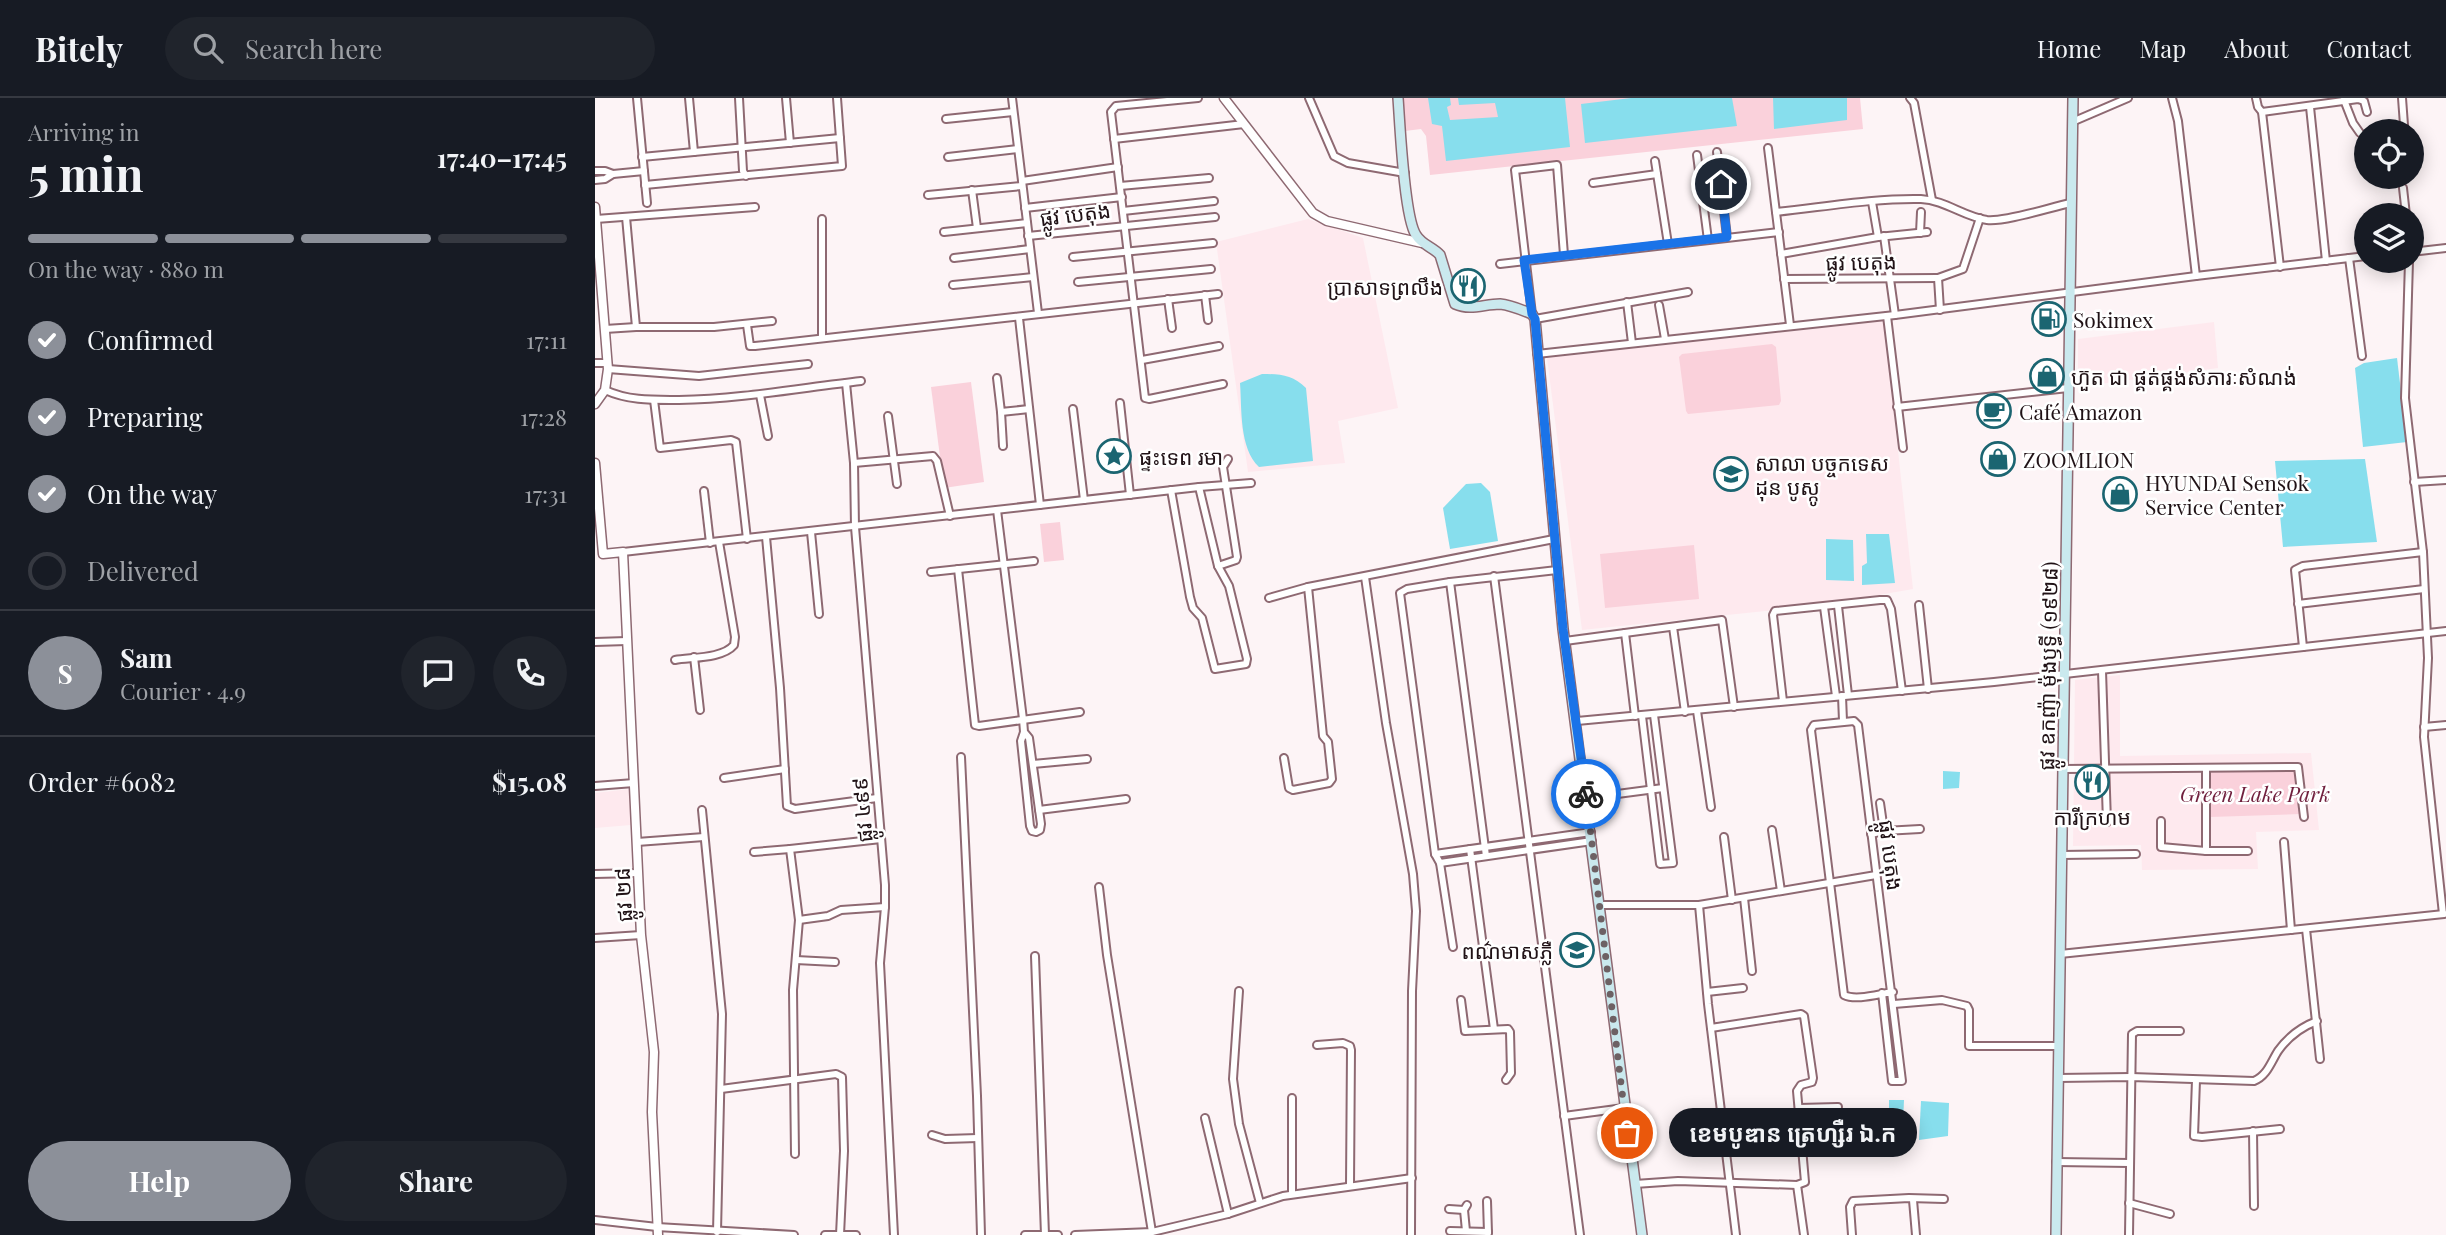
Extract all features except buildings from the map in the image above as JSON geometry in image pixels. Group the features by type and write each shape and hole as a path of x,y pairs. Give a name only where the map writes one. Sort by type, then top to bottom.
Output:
{"main road":[{"path":"1398,98 1411,225 1422,243 1435,249 1440,256 1455,304 1473,308 1499,304 1533,317 1565,641 1642,1235"},
{"name":"ផ្លូវ ឧកញ៉ា ម៉ុងឫទ្ធី (១៩២៨)","path":"2056,1235 2073,98"}],"street":[{"path":"637,98 647,203"},
{"path":"689,98 694,152"},
{"path":"739,98 744,149 743,171 746,174"},
{"path":"786,98 790,143"},
{"path":"645,185 842,166 837,98"},
{"path":"1012,98 1038,313"},
{"path":"1198,98 1116,106 1111,112 1145,398 1223,384"},
{"path":"1224,98 1313,213 1327,221 1422,243"},
{"path":"1309,98 1334,156 1348,163 1405,173"},
{"path":"1910,98 1914,103 1932,200"},
{"path":"2072,122 2128,98"},
{"path":"2172,98 2178,121 2196,276"},
{"path":"2256,98 2262,112 2280,267"},
{"path":"2402,98 2404,119"},
{"path":"2262,112 2310,107 2344,99 2364,102 2367,112"},
{"path":"2344,99 2354,124"},
{"path":"2310,107 2326,261"},
{"path":"946,119 1013,112"},
{"path":"1114,139 1244,124"},
{"path":"642,157 841,138"},
{"path":"1768,148 1790,325"},
{"path":"948,157 1018,149"},
{"path":"1717,152 1727,237"},
{"path":"1697,155 1708,240"},
{"path":"1655,160 1668,244"},
{"path":"1563,255 1557,164 1515,170 1533,317 1688,292"},
{"path":"928,195 1118,167"},
{"path":"595,172 613,174 644,171"},
{"path":"595,180 605,179 613,174"},
{"path":"1593,183 1657,174"},
{"path":"1120,186 1209,178"},
{"path":"972,190 977,228"},
{"path":"1025,208 1122,197"},
{"path":"1776,212 1889,199 1932,200 1980,218 1995,220 2071,203"},
{"path":"1123,211 1214,201"},
{"path":"1873,202 1890,278 1897,407 1903,448"},
{"path":"595,206 607,366 605,390 595,404"},
{"path":"596,219 755,207"},
{"path":"1781,254 1923,232 1921,212"},
{"path":"626,217 636,327"},
{"name":"ផ្លូវ បេតុង","path":"1028,236 1215,217"},
{"path":"1940,310 1938,278 1963,269 1980,218"},
{"path":"821,338 822,219"},
{"path":"944,232 1027,223"},
{"path":"1500,264 1779,232"},
{"path":"1073,257 1213,243"},
{"path":"2424,251 2446,248"},
{"path":"954,258 1030,249"},
{"path":"1537,354 1891,316 2354,257"},
{"path":"2349,258 2362,356"},
{"path":"1078,282 1210,269"},
{"path":"2060,954 2445,914 2424,727 2428,658 2423,552 2405,397 2409,273"},
{"path":"953,285 1033,277"},
{"name":"ផ្លូវ បេតុង","path":"1784,279 1938,278"},
{"path":"747,325 750,346 1218,294"},
{"path":"1205,295 1208,320"},
{"path":"1168,299 1172,328"},
{"path":"1627,302 1632,343"},
{"path":"1659,305 1665,339"},
{"path":"1019,318 1040,505"},
{"path":"605,329 747,325 772,321"},
{"path":"1142,360 1219,346"},
{"path":"595,363 699,376 808,364"},
{"path":"997,378 1003,446"},
{"path":"605,390 621,397 654,400 710,399 861,381"},
{"name":"ផ្លូវ ៤៩៩","path":"846,383 885,907 880,963 894,1235"},
{"path":"1897,407 2068,388"},
{"path":"760,395 768,436"},
{"path":"654,400 660,447 731,440 736,442 747,539"},
{"path":"1120,403 1131,495"},
{"path":"1001,412 1029,410"},
{"path":"1073,410 1084,500"},
{"path":"888,416 897,484"},
{"path":"854,463 933,456 937,461 950,516"},
{"path":"1218,566 1236,560 1237,557 1223,467 1228,459"},
{"path":"595,463 599,554 1251,483"},
{"path":"2414,482 2446,480"},
{"path":"1171,490 1190,597 1193,608 1202,618 1215,669 1246,664 1229,586 1218,566 1199,487"},
{"path":"704,491 710,543"},
{"path":"997,510 1023,719 1024,732 1021,741 1030,826 1036,832 1040,830 1039,810 1030,738 1024,732"},
{"path":"811,532 819,614"},
{"path":"765,537 787,806 796,809 877,797"},
{"path":"1269,598 1308,587 1554,539"},
{"path":"674,660 728,651 734,645 719,542"},
{"name":"ផ្លូវ ២៨","path":"623,552 641,935 654,1052 652,1112 658,1231"},
{"path":"2303,647 2294,574 2299,567 2423,552"},
{"path":"931,572 1034,561"},
{"path":"958,569 975,725 1080,712"},
{"path":"1453,947 1440,863 1435,854 1400,593 1407,589 1450,582 1557,570"},
{"path":"1494,576 1580,1235"},
{"path":"1365,577 1415,898 1411,1235"},
{"path":"1450,582 1486,856"},
{"path":"1284,758 1289,788 1293,790 1329,783 1332,779 1328,742 1323,736 1320,712 1308,587"},
{"path":"2298,604 2424,589"},
{"path":"1783,701 1773,615 1775,611 1887,600 1892,609 1902,691"},
{"path":"1838,606 1843,721 1814,725 1811,730 1844,995 1849,998 1893,992"},
{"path":"1920,606 1927,689"},
{"path":"1824,607 1842,696"},
{"path":"1565,641 1722,620 1734,708"},
{"path":"1673,627 1685,712"},
{"path":"1577,721 2064,675 2446,631"},
{"path":"1625,633 1651,789 1660,864 1673,863 1654,715"},
{"path":"595,642 627,641"},
{"path":"694,657 700,710"},
{"path":"2102,671 2107,822"},
{"path":"1697,711 1711,807"},
{"name":"ផ្លូវ បេតុង","path":"1843,721 1856,723 1904,1079 1895,1082 1892,1081 1882,993"},
{"path":"2424,727 2446,725"},
{"path":"961,757 981,1235"},
{"path":"1033,764 1087,759"},
{"path":"2063,769 2298,766 2304,817"},
{"path":"2206,768 2206,851"},
{"path":"723,778 785,769"},
{"path":"595,786 634,783"},
{"path":"1587,798 1664,788"},
{"path":"1039,810 1126,799"},
{"path":"1881,803 1884,831"},
{"path":"702,810 722,1014 717,1232"},
{"path":"2161,821 2161,847 2248,851"},
{"path":"1871,834 1920,829"},
{"path":"1772,830 1780,891"},
{"path":"637,842 704,836"},
{"path":"1435,854 1484,846 1592,836"},
{"path":"1440,863 1530,850 1592,836"},
{"path":"1724,837 1732,900"},
{"path":"754,852 881,839"},
{"path":"2284,842 2291,930"},
{"path":"790,849 799,920 793,990 795,1154"},
{"path":"1470,849 1494,1029"},
{"path":"2061,855 2136,854"},
{"path":"595,874 638,873"},
{"path":"1600,905 1699,905 1876,874"},
{"path":"1099,887 1109,968 1152,1232"},
{"path":"1744,898 1752,971"},
{"path":"1699,905 1736,1235"},
{"path":"799,920 828,916 841,910 885,907"},
{"path":"2306,929 2320,1059"},
{"path":"595,938 641,935"},
{"path":"1035,956 1045,1234"},
{"path":"796,960 835,962"},
{"path":"1707,992 1743,988"},
{"path":"1239,991 1233,1079 1239,1124 1260,1203"},
{"path":"1461,1000 1465,1031 1507,1029 1510,1032 1511,1073 1506,1080"},
{"path":"1894,1004 1942,1000 1967,1006 1969,1046 2059,1046"},
{"path":"1635,1184 1678,1181 1797,1185 1805,1182 1807,1177 1798,1088 1812,1082 1814,1078 1804,1016 1711,1028"},
{"path":"2058,1078 2131,1077 2254,1081 2259,1079 2287,1040 2303,1026 2317,1021"},
{"path":"2129,1235 2134,1032 2181,1031"},
{"path":"1317,1045 1343,1043 1350,1046 1351,1050 1350,1185"},
{"path":"721,1088 836,1074 842,1077 844,1151 841,1235"},
{"path":"2196,1080 2194,1136 2280,1129"},
{"path":"1292,1098 1292,1195"},
{"path":"1799,1108 1838,1107"},
{"path":"1565,1115 1624,1108"},
{"path":"1205,1118 1228,1214"},
{"path":"2253,1131 2254,1206"},
{"path":"932,1135 945,1139 978,1138"},
{"path":"2056,1162 2130,1163"},
{"path":"1075,1235 1152,1232 1292,1195 1412,1178"},
{"path":"1797,1185 1804,1235"},
{"path":"1852,1235 1850,1207 1853,1201 1944,1199"},
{"path":"1913,1200 1916,1235"},
{"path":"1450,1231 1488,1233 1487,1201"},
{"path":"2129,1202 2170,1214"},
{"path":"1449,1209 1465,1207 1465,1231"},
{"path":"595,1220 658,1231 794,1235"},
{"path":"825,1235 856,1235"},
{"path":"1025,1235 1055,1235"}],"shaded area":[{"path":"1308,219 1363,238 1398,408 1338,421 1345,463 1248,472 1216,242"},
{"name":"សាលា បច្ចកទេស ដុន បូស្កូ","path":"1884,321 1913,589 1822,605 1582,630 1547,358"},
{"path":"2214,322 2218,368 2078,387 2078,339"},
{"path":"2120,675 2120,756 2311,753 2319,830 2256,832 2258,869 2142,870 2141,845 2073,846 2075,680"},
{"path":"630,789 631,825 595,828 595,793"}],"green space":[{"path":"1401,98 1860,98 1863,129 1430,175 1426,136 1421,129 1405,131"},
{"path":"1772,344 1776,347 1781,401 1779,405 1688,414 1679,357 1682,354"},
{"path":"971,382 984,482 944,488 931,387"},
{"path":"1060,522 1064,560 1044,562 1040,524"},
{"path":"1694,545 1699,599 1605,608 1600,554"},
{"name":"Green Lake Park","path":"2294,769 2300,814 2210,817 2210,772"}],"water":[{"path":"1428,98 1450,98 1451,105 1447,107 1450,120 1498,117 1495,103 1459,105 1458,98 1565,98 1570,147 1446,161 1442,126 1432,124"},
{"path":"1631,98 1732,98 1737,126 1585,143 1581,104"},
{"path":"1773,98 1847,98 1847,120 1774,129"},
{"path":"2397,358 2407,442 2363,447 2355,368 2364,363"},
{"path":"1262,374 1286,376 1306,388 1313,461 1259,467 1253,459 1243,428 1240,383"},
{"path":"2365,459 2377,542 2283,547 2275,461"},
{"path":"1481,483 1490,492 1498,541 1450,549 1443,508 1466,484"},
{"path":"1866,534 1889,534 1895,583 1862,585 1862,566 1867,563"},
{"path":"1826,539 1853,540 1854,581 1826,580"},
{"path":"1943,771 1960,772 1959,788 1943,789"},
{"path":"1889,1100 1904,1100 1903,1122 1889,1121"},
{"path":"1921,1101 1949,1103 1948,1136 1919,1140"}],"way so far":[{"path":"1586,794 1627,1133"}],"place":[{"name":"ប្រាសាទព្រលឹង","path":"1468,286"},
{"name":"Sokimex","path":"2049,319"},
{"name":"ហ៊ួត ជា ផ្គត់ផ្គង់សំភារៈសំណង់","path":"2047,376"},
{"name":"Café Amazon","path":"1994,411"},
{"name":"ផ្ទះទេព រមា","path":"1114,456"},
{"name":"ZOOMLION","path":"1998,459"},
{"name":"សាលា បច្ចកទេស ដុន បូស្កូ","path":"1731,474"},
{"name":"HYUNDAI Sensok Service Center","path":"2120,494"},
{"name":"ការីក្រហម","path":"2092,782"},
{"name":"ពណ៌មាសភ្លឺ","path":"1577,950"},
{"name":"ខេមបូឌាន ត្រេហ្សឺរ ឯ.ក","path":"1627,1133"}],"route":[{"path":"1586,794 1563,629 1535,319 1524,260 1727,237 1721,184"}]}
